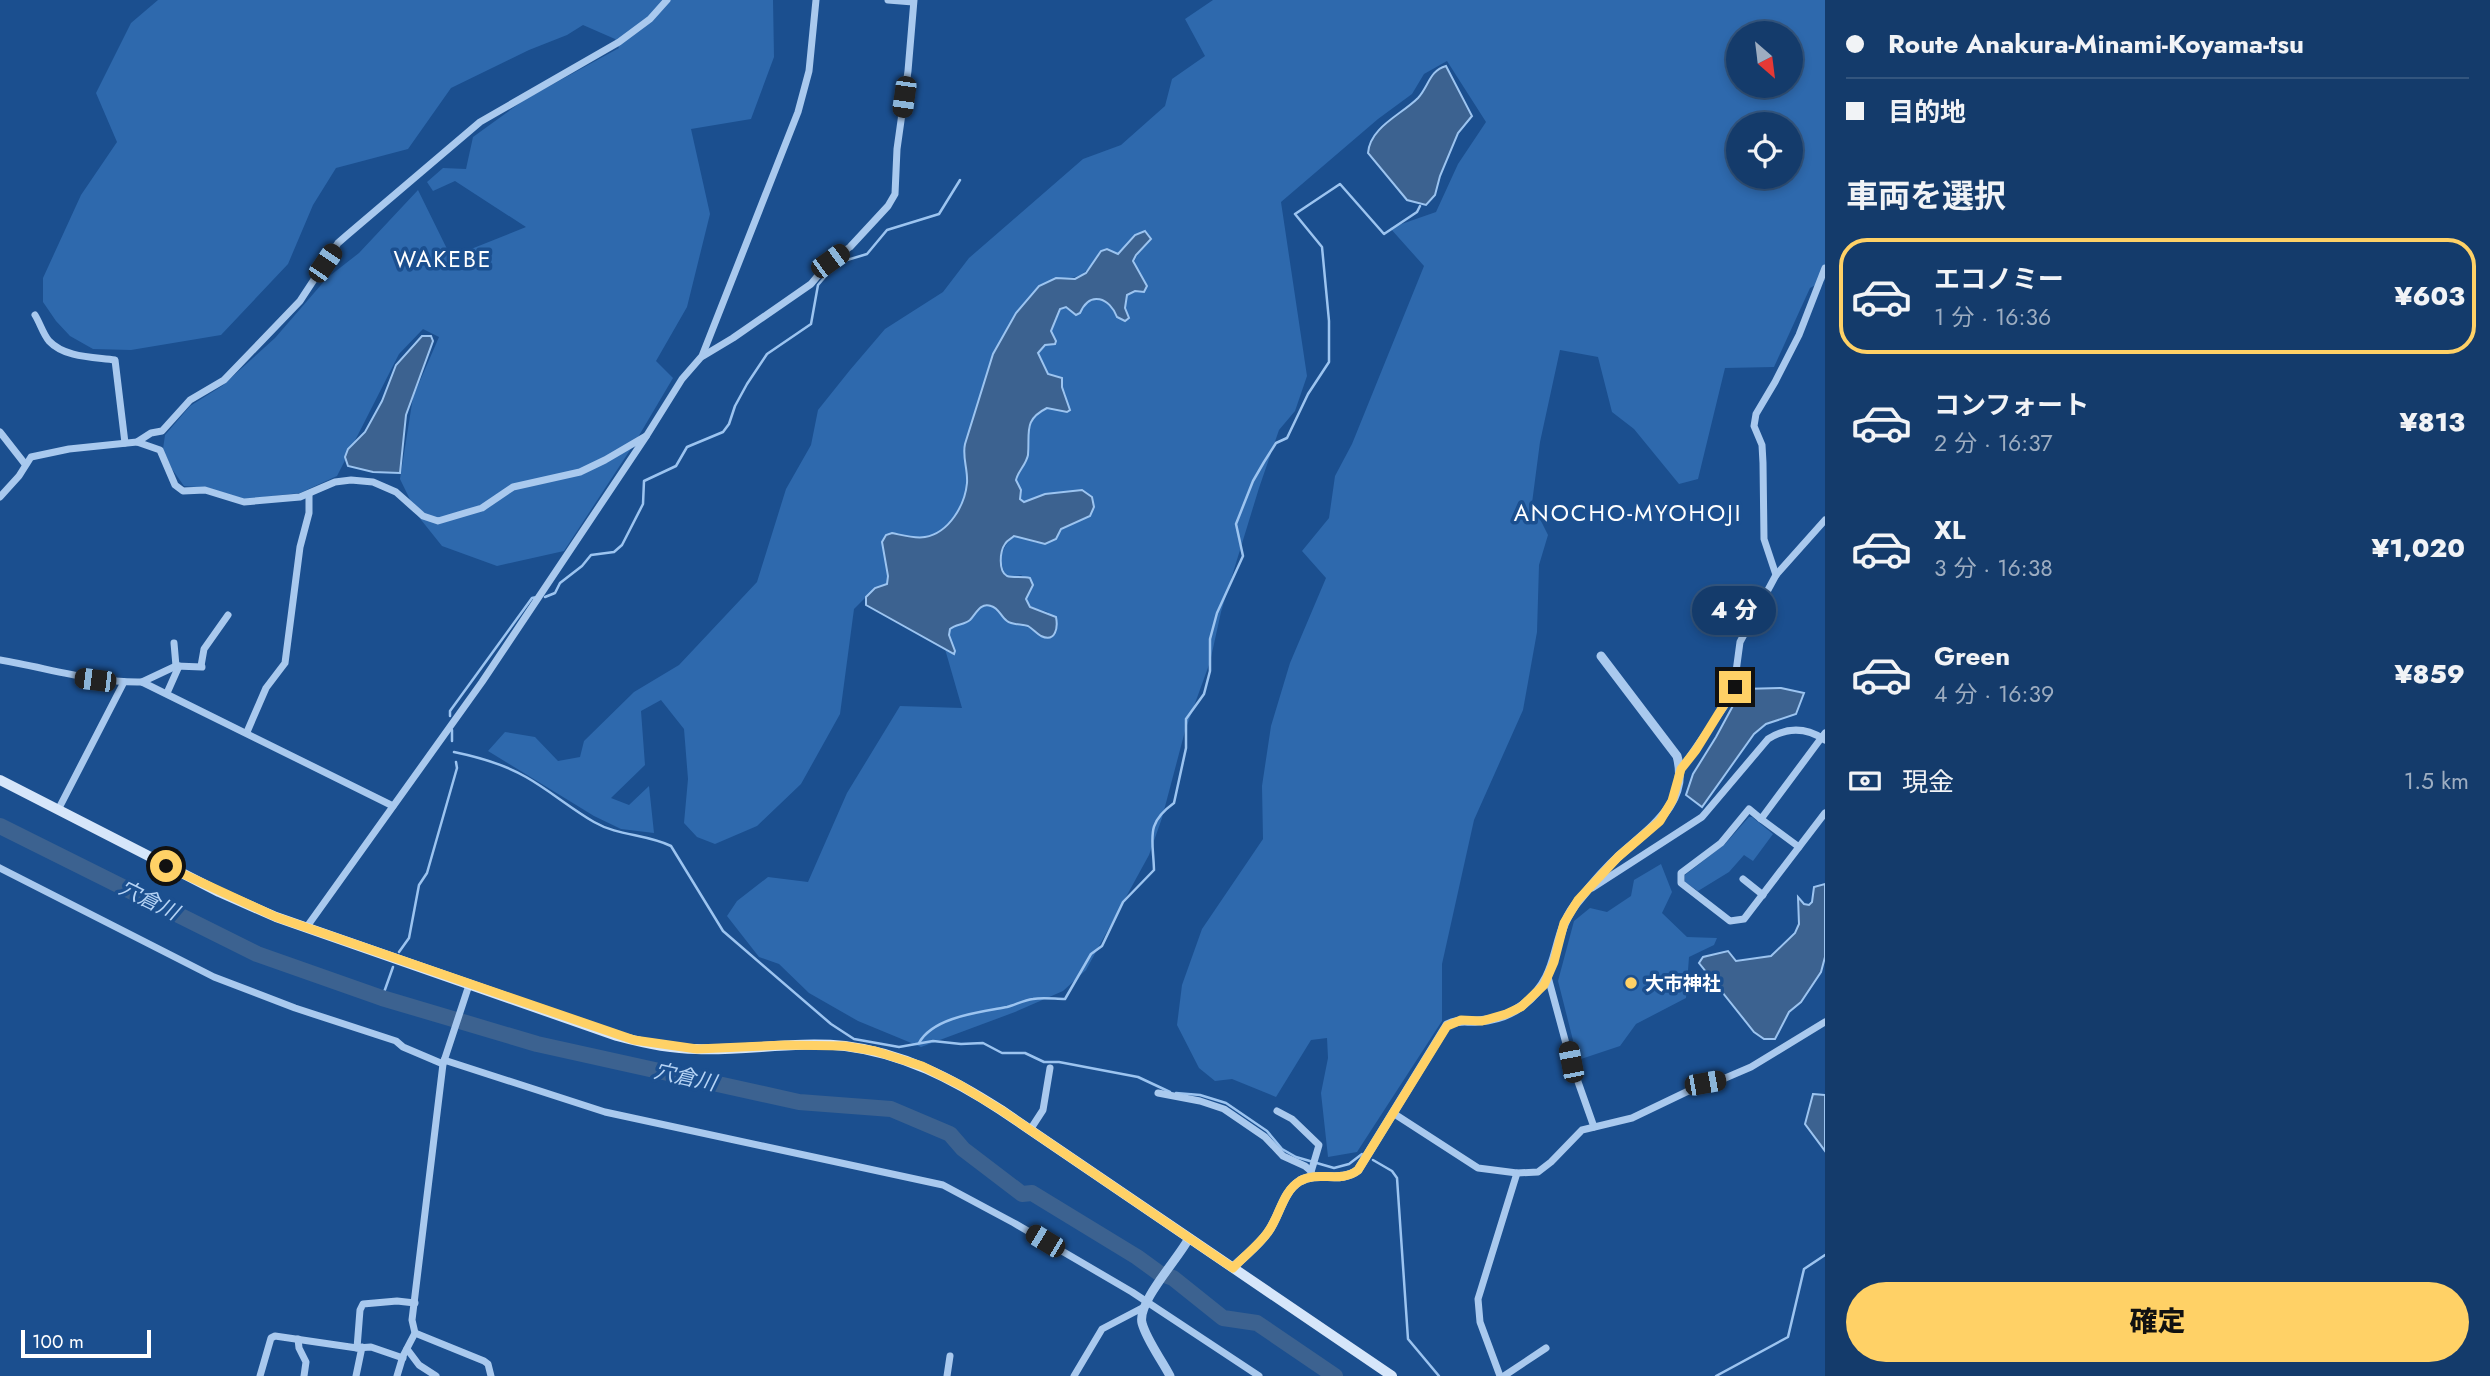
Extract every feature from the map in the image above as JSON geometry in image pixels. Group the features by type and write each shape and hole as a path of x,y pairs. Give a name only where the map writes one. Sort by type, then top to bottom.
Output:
{"main road":[{"path":"0,780 219,892 306,928 468,988 617,1036 658,1045 697,1049 827,1045 875,1051 922,1066 946,1077 1030,1130 1187,1242 1233,1268 1392,1376"}],"street":[{"path":"137,442 151,433 162,431 185,404 224,380 300,301 338,243 480,122 618,43 650,19 667,0"},
{"path":"702,356 798,112 809,71 816,0"},
{"path":"306,928 482,682 648,435 682,379 702,356 811,285 830,261 850,247 888,206 895,194 897,149 914,1 888,0"},
{"path":"1776,575 1763,539 1762,445 1754,426 1756,414 1798,335 1825,268"},
{"path":"35,315 46,337 62,350 75,355 115,360 125,443"},
{"path":"0,432 24,464"},
{"path":"0,497 19,476 24,464 31,457 137,442 160,450 175,485 183,491 205,490 244,502 290,499 335,482 373,482 396,492 423,516 438,521 482,508 513,487 580,472 648,435"},
{"path":"247,732 266,688 285,663 299,556 309,513 309,494"},
{"path":"1158,1093 1200,1101 1224,1109 1265,1137 1283,1156 1312,1169 1342,1178 1358,1170 1447,1026 1461,1020 1482,1021 1506,1014 1532,998 1548,977 1564,923 1578,900 1618,857 1660,821 1672,801 1681,769 1732,694 1740,642 1776,575 1815,528 1825,520"},
{"path":"0,660 81,678 142,682 178,666 201,666 202,652 228,615"},
{"path":"167,694 178,666 174,643"},
{"path":"1601,656 1673,748 1681,769"},
{"path":"58,810 124,682"},
{"path":"142,682 393,806"},
{"path":"1588,891 1702,817 1768,739 1793,729 1810,731 1824,737 1761,819"},
{"path":"1799,847 1749,809 1721,843 1681,873 1681,883 1730,921 1744,919 1825,813"},
{"path":"0,868 214,977 276,1001 397,1041 404,1047 444,1061 605,1112 943,1185 1014,1223 1259,1376"},
{"path":"1743,879 1763,895"},
{"path":"1548,977 1571,1062 1594,1127"},
{"path":"468,988 444,1061 412,1326 415,1333 484,1361 488,1364 491,1376"},
{"path":"1394,1113 1478,1168 1517,1173 1538,1172 1582,1130 1632,1118 1705,1083 1723,1079 1751,1067 1825,1022"},
{"path":"1030,1130 1042,1111 1050,1068"},
{"path":"1233,1268 1267,1234 1292,1188 1312,1169 1319,1145 1292,1119 1277,1111"},
{"path":"1517,1173 1478,1299 1480,1322 1502,1376 1546,1348"},
{"path":"1170,1376 1143,1326 1142,1314 1146,1303 1187,1242"},
{"path":"356,1376 360,1310 363,1304 397,1301 415,1303"},
{"path":"1074,1376 1102,1329 1146,1303"},
{"path":"397,1376 415,1333"},
{"path":"260,1376 271,1338 275,1336 371,1347 403,1358"},
{"path":"298,1339 306,1362 304,1376"},
{"path":"407,1349 419,1365 436,1376"},
{"path":"947,1376 950,1356"}],"shaded area":[{"path":"158,0 773,0 774,57 751,119 691,129 710,214 687,307 656,361 673,378 634,444 564,551 497,566 442,546 418,516 400,479 413,397 439,337 423,329 399,354 337,476 300,493 244,499 208,488 184,486 163,449 165,435 190,406 222,386 275,338 327,278 359,253 418,190 451,257 526,227 455,181 433,191 427,182 443,168 466,169 473,137 524,100 619,48 615,39 583,25 567,35 529,50 451,88 408,149 336,168 313,205 288,264 221,335 131,350 93,349 70,336 56,321 43,302 43,278 81,195 117,142 96,93 131,23"},
{"path":"1213,0 1825,0 1825,280 1810,288 1774,367 1725,368 1698,479 1679,484 1634,429 1612,412 1598,357 1560,350 1540,442 1532,503 1548,535 1539,565 1537,632 1523,710 1474,820 1442,964 1442,1021 1357,1152 1328,1157 1321,1093 1328,1058 1327,1038 1311,1040 1276,1097 1232,1079 1215,1081 1199,1068 1177,1025 1182,985 1202,929 1263,839 1262,786 1271,726 1290,663 1326,578 1302,551 1329,518 1335,476 1352,444 1424,266 1390,228 1436,212 1458,164 1486,122 1447,61 1424,74 1412,94 1378,119 1281,202 1307,376 1295,411 1279,430 1259,488 1221,612 1210,662 1185,731 1162,818 1149,855 1086,970 1063,991 921,1047 858,1021 809,993 779,964 759,957 727,916 737,901 768,877 808,882 847,793 900,706 962,708 945,649 954,653 955,651 949,635 950,629 971,619 977,610 984,606 991,606 1001,612 1009,623 1031,628 1043,637 1048,612 1030,607 1026,599 1033,585 1021,575 1010,577 1005,574 1002,563 1004,548 1015,536 1037,543 1056,539 1061,529 1090,516 1082,491 1045,494 1024,502 1020,499 1021,490 1016,480 1028,455 1031,422 1048,407 1067,412 1066,395 1062,387 1048,374 1038,353 1045,345 1056,341 1051,331 1060,309 1066,307 1080,313 1089,301 1100,299 1110,305 1118,317 1125,308 1127,295 1135,291 1136,257 1151,239 1135,235 1117,255 1101,251 1092,265 1079,276 1056,278 1016,313 993,354 965,444 967,483 959,509 948,524 934,534 917,538 892,533 882,542 887,584 875,588 854,609 840,714 801,784 757,826 715,844 697,837 684,823 688,779 684,729 661,700 641,711 645,765 611,798 629,805 649,786 654,833 621,829 594,816 488,751 505,732 535,737 558,761 580,757 584,741 634,692 679,665 757,582 786,489 811,445 818,410 885,329 943,292 969,258 1083,159 1121,145 1165,106 1172,79 1205,56 1185,19"},
{"path":"1446,66 1472,116 1458,133 1435,195 1426,205 1407,200 1368,153 1374,136 1380,129 1418,98 1436,71"},
{"path":"1145,231 1151,239 1133,261 1147,286 1144,292 1135,291 1127,295 1125,308 1129,318 1125,321 1117,317 1110,305 1100,299 1089,301 1076,315 1066,307 1060,309 1051,331 1055,344 1045,345 1038,353 1048,374 1062,378 1062,387 1070,410 1067,412 1047,408 1031,422 1028,455 1016,480 1021,490 1020,499 1024,502 1045,494 1082,490 1092,497 1094,507 1090,516 1061,529 1056,539 1045,544 1014,536 1003,547 1001,561 1002,570 1007,576 1030,578 1033,585 1026,599 1030,607 1056,617 1057,625 1053,636 1046,638 1028,626 1009,622 994,607 987,605 979,609 968,622 950,629 954,654 866,605 866,597 875,588 887,584 882,542 886,535 892,533 921,537 934,534 948,524 959,509 967,483 965,444 993,354 1016,313 1039,286 1056,278 1075,279 1086,273 1101,251 1107,249 1118,254 1135,235"},
{"path":"422,336 431,336 433,341 406,415 400,473 373,472 348,466 345,457 348,449 365,432 382,401 396,365"},
{"path":"1781,688 1804,693 1796,714 1766,724 1754,734 1702,807 1686,795 1693,774 1742,689"},
{"path":"1749,817 1773,834 1753,861 1744,855 1729,872 1698,891 1685,882 1685,875 1725,844"},
{"path":"1661,864 1672,892 1662,913 1687,937 1717,938 1714,945 1689,957 1686,998 1636,1024 1620,1046 1578,1060 1558,981 1574,921 1590,908 1607,912 1631,896 1634,880"},
{"path":"1825,884 1825,957 1821,972 1801,1002 1789,1012 1775,1039 1764,1039 1754,1032 1699,963 1703,957 1728,951 1736,961 1771,956 1795,933 1799,924 1798,897 1804,904 1809,905 1814,887"},
{"path":"1813,1094 1825,1095 1825,1151 1805,1124"}],"waterway":[{"path":"545,597 555,593 560,583 582,566 591,555 614,552 622,545 643,504 644,481 676,466 687,447 723,432 747,384 767,354 811,324 818,285 837,263 867,254 887,230 939,214 960,180"},
{"path":"919,1043 935,1027 958,1017 1041,998 1065,999 1091,954 1102,946 1123,902 1154,870 1153,832 1158,818 1174,803 1186,748 1186,719 1204,694 1210,671 1210,639 1217,613 1243,556 1236,524 1253,481 1276,443 1287,438 1308,394 1329,362 1329,321 1322,247 1295,214 1340,184 1384,234 1417,212 1420,206"},
{"path":"450,716 450,711 532,598 537,597"},
{"path":"452,730 452,741"},
{"path":"454,752 518,772 603,827 671,846 723,931 831,1024 854,1039 899,1047 933,1041 983,1043 1002,1053 1025,1053 1044,1062 1059,1062 1138,1077 1170,1092"},
{"path":"399,952 409,938 419,885 427,873 457,768 456,762"},
{"name":"穴倉川","path":"0,826 257,954 382,998 537,1044 799,1102 891,1109 950,1134 963,1149 1022,1194 1032,1193 1159,1273 1173,1278 1223,1318 1257,1323 1335,1376"},
{"path":"382,998 393,967"},
{"path":"1176,1093 1200,1095 1226,1103 1267,1131 1282,1149 1296,1157 1334,1168 1349,1164 1362,1154"},
{"path":"1373,1160 1392,1171 1397,1178 1408,1339 1439,1376"},
{"path":"1716,1376 1788,1337 1804,1269 1825,1255"}],"place":[{"name":"大市神社","path":"1631,983"}],"district":[{"name":"WAKEBE","path":"443,259"},
{"name":"ANOCHO-MYOHOJI","path":"1628,513"}],"route":[{"path":"166,866 276,917 617,1036 665,1046 697,1049 785,1045 845,1046 875,1051 922,1066 1001,1110 1233,1268 1267,1234 1285,1196 1302,1180 1319,1176 1342,1178 1358,1170 1443,1029 1461,1020 1482,1021 1506,1014 1521,1007 1544,985 1554,962 1564,923 1578,900 1618,857 1667,812 1681,769 1735,687"}]}
